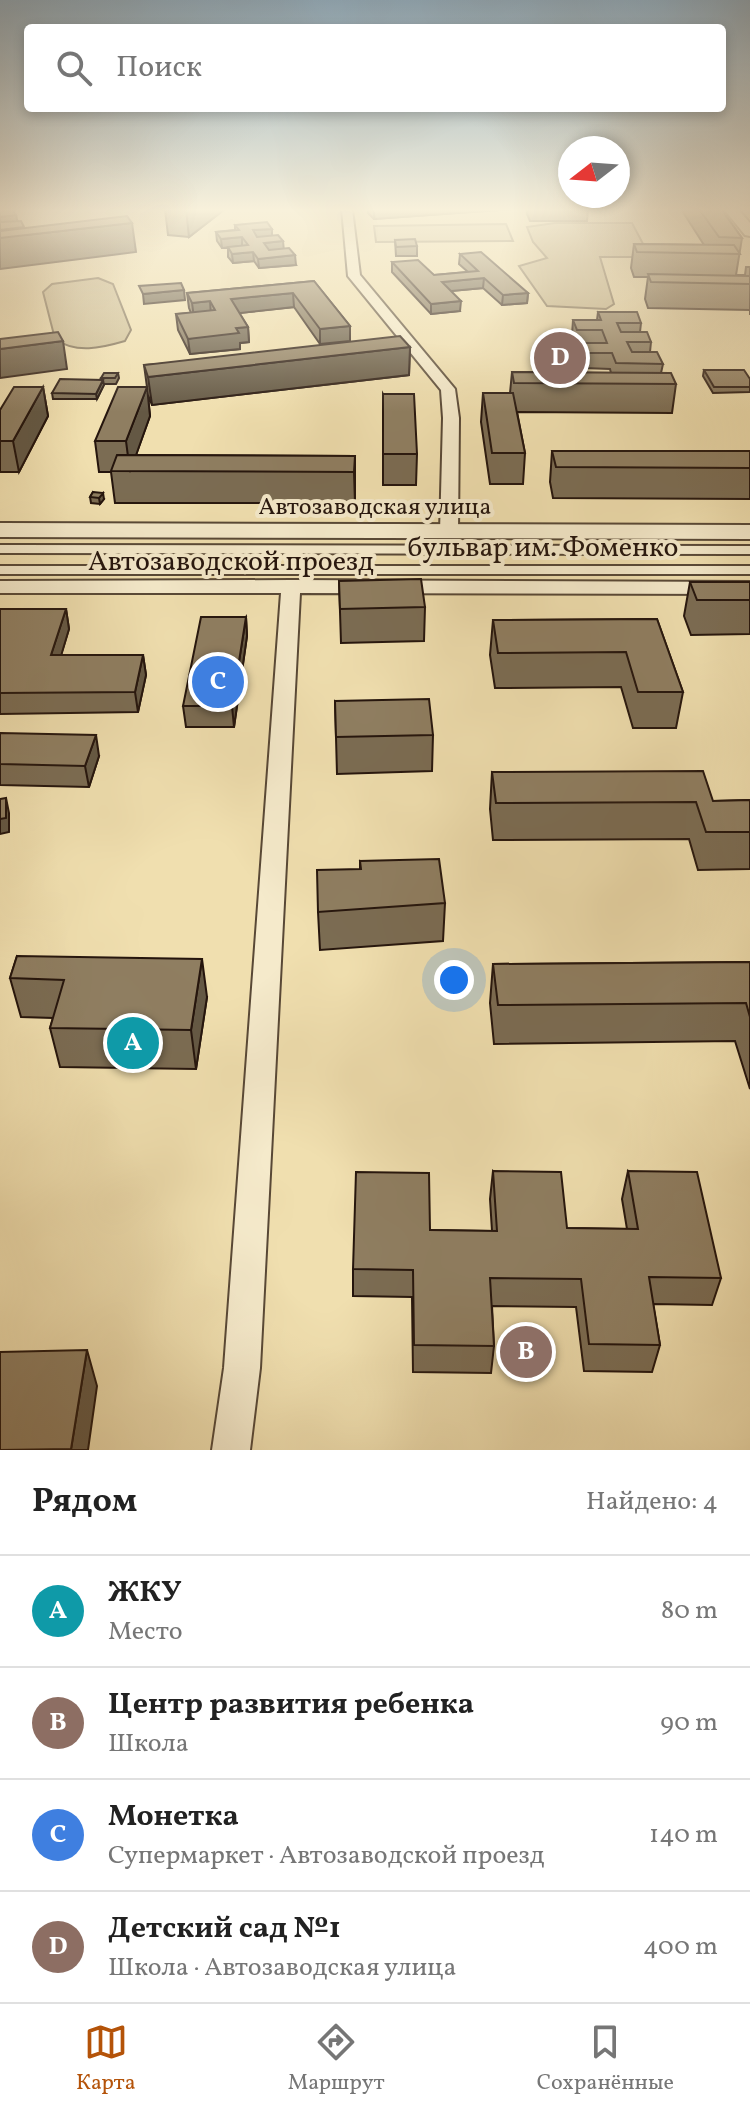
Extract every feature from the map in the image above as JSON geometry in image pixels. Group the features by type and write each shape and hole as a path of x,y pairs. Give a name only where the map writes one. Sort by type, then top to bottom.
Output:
{"street":[{"path":"355,277 448,389 451,418 449,532"},
{"name":"Автозаводская улица","path":"0,530 750,532"},
{"name":"бульвар им. Фоменко","path":"0,549 750,550"},
{"name":"бульвар им. Фоменко","path":"0,570 750,570"},
{"path":"231,1450 243,1352 291,586"},
{"name":"Автозаводской проезд","path":"0,587 117,590 291,586 750,588"}],"shaded area":[{"path":"526,277 606,277 614,304 606,309 547,306"},
{"path":"98,278 113,284 131,330 125,341 98,347 80,348 63,344 55,339 43,292 52,284"}],"building":[{"path":"406,277 509,277 528,293 503,295 484,278 442,282 461,301 431,304"},
{"path":"649,277 750,277 750,284 651,282"},
{"path":"314,281 350,326 320,329 293,293 231,299 248,327 236,328 239,333 188,339 176,314 215,310 210,301 192,303 187,293"},
{"path":"181,283 184,290 143,294 139,286"},
{"path":"598,312 637,312 641,323 617,323 621,332 647,332 651,342 627,342 632,352 657,352 663,364 616,363 612,353 586,353 582,343 607,343 602,330 577,330 573,320 601,320"},
{"path":"58,332 63,341 0,349 0,339"},
{"path":"400,336 410,347 148,377 144,365"},
{"path":"704,370 744,370 750,379 750,387 714,387"},
{"path":"512,372 671,373 676,384 514,383"},
{"path":"104,373 118,373 115,378 101,378"},
{"path":"60,379 103,380 96,394 52,393"},
{"path":"14,387 43,387 13,441 0,441 0,410"},
{"path":"118,387 147,387 126,441 95,441"},
{"path":"483,393 513,393 525,453 492,453"},
{"path":"383,394 414,394 417,454 383,454"},
{"path":"552,451 750,451 750,468 556,467"},
{"path":"117,455 355,456 354,472 111,471"},
{"path":"93,492 103,493 99,498 90,497"},
{"path":"421,579 425,607 340,609 339,581"},
{"path":"690,582 750,582 750,600 697,600"},
{"path":"0,609 66,609 51,655 143,655 135,692 0,693"},
{"path":"201,617 246,617 232,706 183,706"},
{"path":"657,619 683,692 638,692 626,652 498,653 493,620"},
{"path":"429,699 433,735 336,737 335,701"},
{"path":"0,733 96,735 85,766 0,764"},
{"path":"703,771 713,801 750,800 750,832 706,832 696,802 496,803 492,772"},
{"path":"6,798 6,818 0,819 0,799"},
{"path":"439,859 445,903 318,912 317,870 361,869 360,861"},
{"path":"17,956 202,959 191,1030 50,1028 64,980 10,978"},
{"path":"750,962 750,1017 746,1003 498,1005 493,964"},
{"path":"493,1171 561,1172 567,1228 638,1229 628,1171 697,1172 721,1278 649,1277 660,1345 589,1344 581,1279 490,1278 494,1346 414,1345 413,1270 353,1269 356,1172 429,1173 430,1230 497,1231"},
{"path":"87,1350 71,1449 0,1450 0,1352"}],"place":[{"name":"Детский сад №1","path":"560,358"},
{"name":"Монетка","path":"218,682"},
{"name":"ЖКУ","path":"133,1043"},
{"name":"Центр развития ребенка","path":"526,1352"}]}
